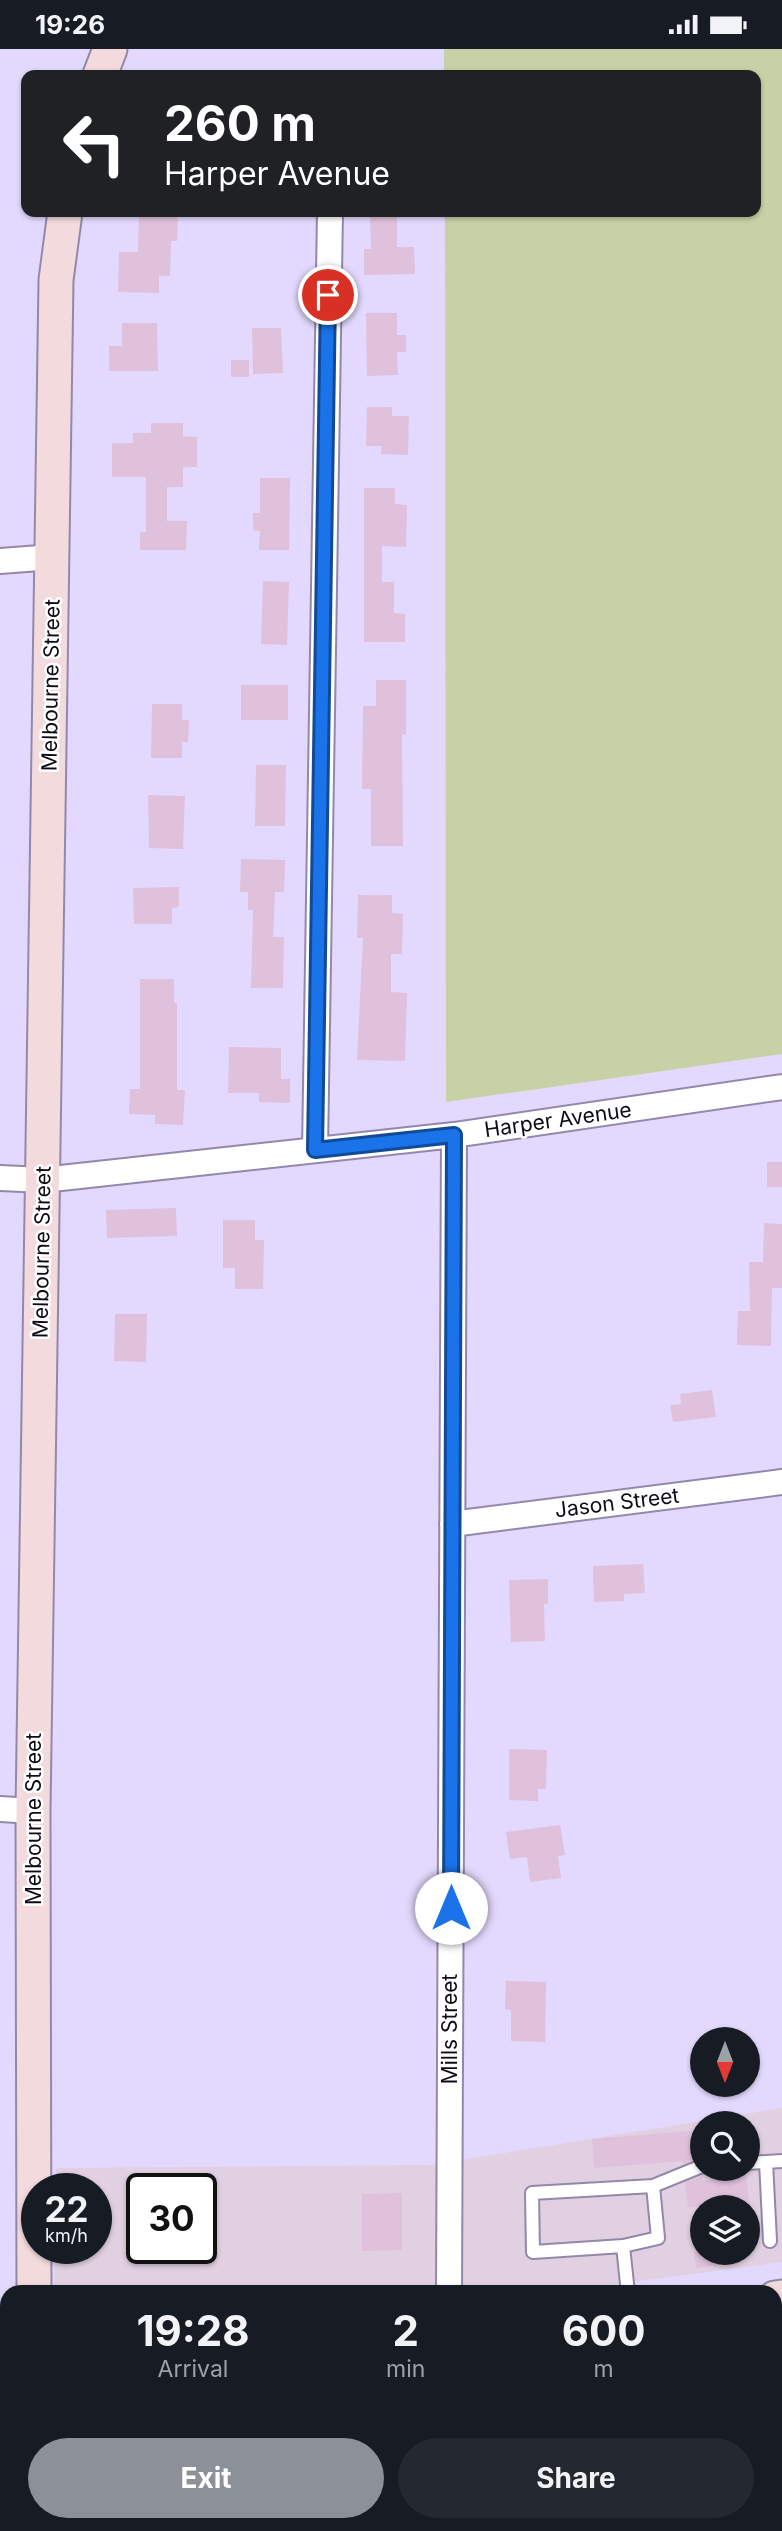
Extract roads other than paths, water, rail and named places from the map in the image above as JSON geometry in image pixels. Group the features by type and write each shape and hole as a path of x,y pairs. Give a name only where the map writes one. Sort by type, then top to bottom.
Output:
{"street":[{"path":"102,70 110,49"},
{"name":"Melbourne Street","path":"34,2285 33,1811 56,280 64,217"},
{"path":"315,1150 330,217"},
{"path":"0,561 53,557"},
{"name":"Harper Avenue","path":"0,1178 43,1180 454,1135 782,1087"},
{"name":"Mills Street","path":"449,2285 454,1135"},
{"name":"Jason Street","path":"452,1524 782,1482"},
{"path":"0,1809 33,1811"}],"lane":[{"path":"760,2162 782,2161"},
{"path":"766,2162 770,2241"},
{"path":"653,2186 658,2238 623,2246 533,2252 533,2193 653,2186 690,2171"},
{"path":"623,2246 627,2285"}]}
